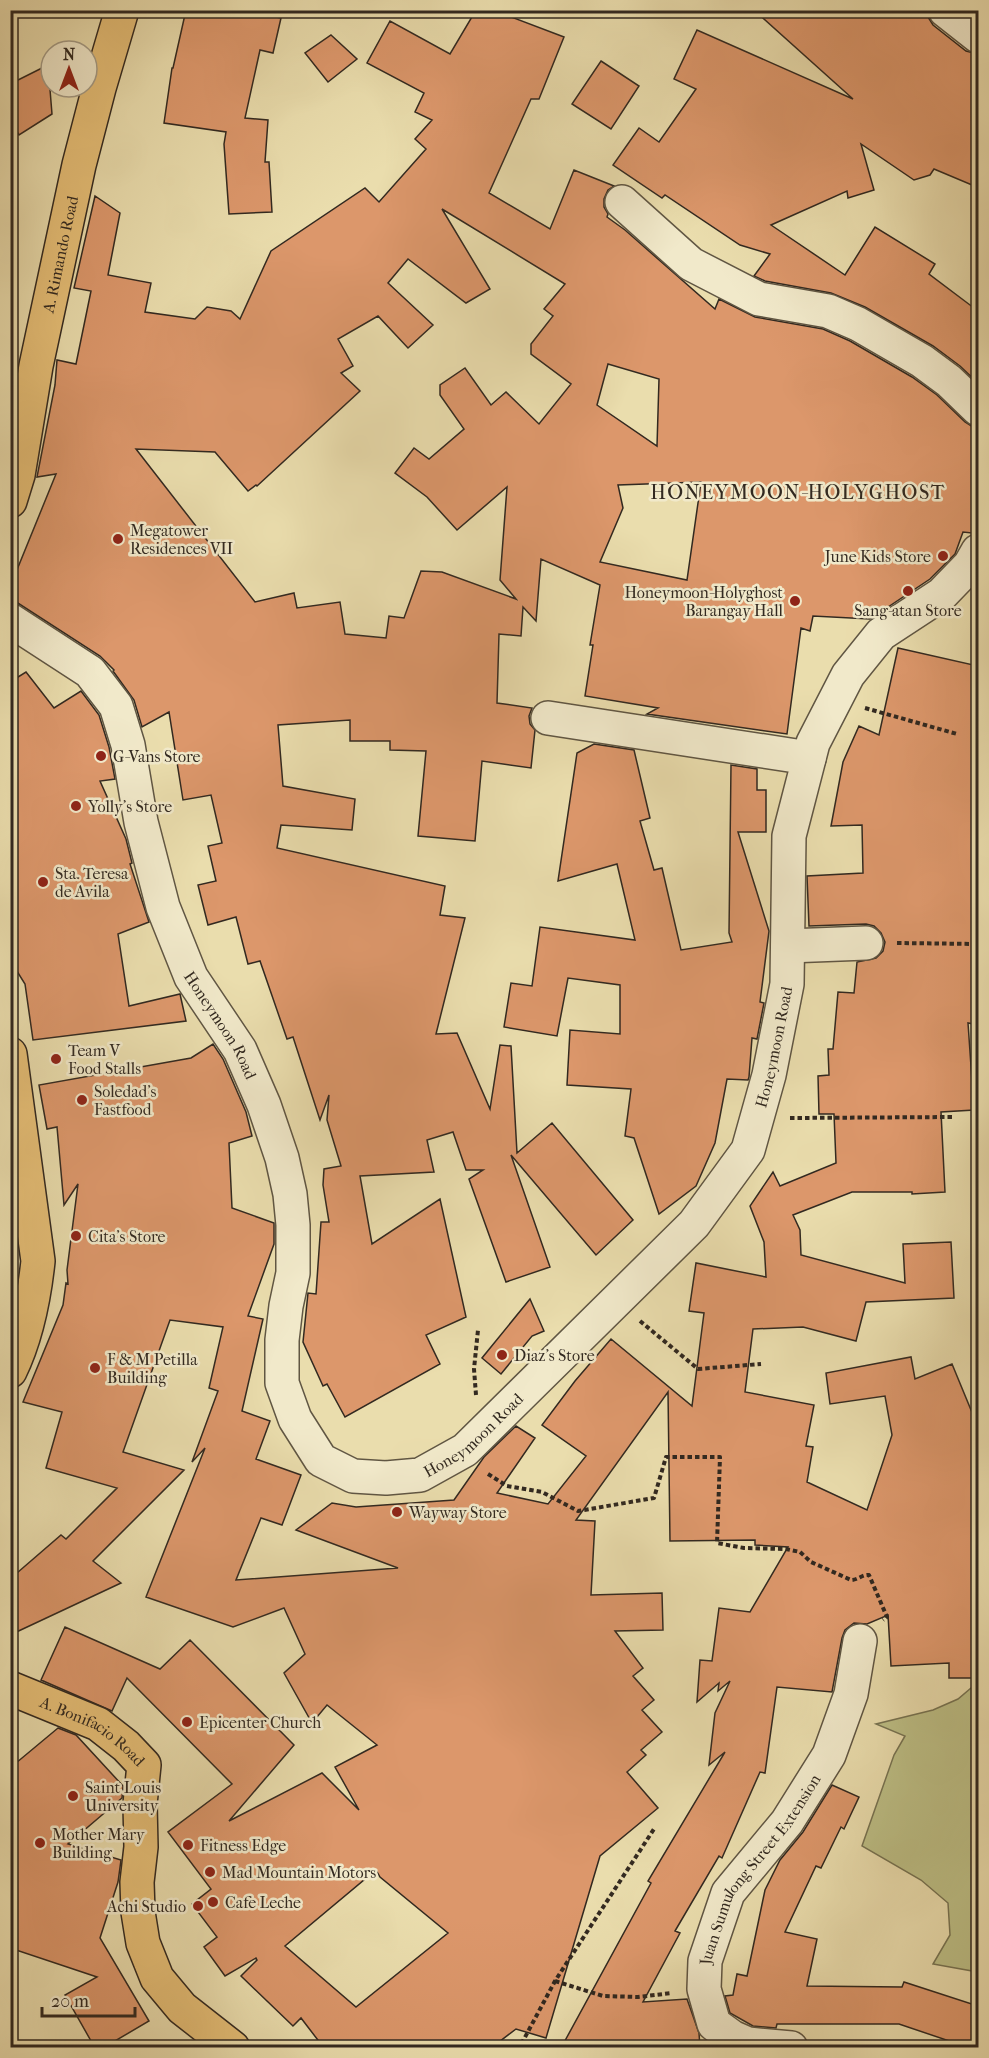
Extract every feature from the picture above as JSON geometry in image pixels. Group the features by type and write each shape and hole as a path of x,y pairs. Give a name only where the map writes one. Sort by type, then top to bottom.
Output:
{"main road":[{"name":"A. Rimando Road","path":"10,501 18,476 36,366 79,165 122,10"},
{"path":"10,1054 38,1260 27,1329 10,1371"},
{"name":"A. Bonifacio Road","path":"10,1688 98,1724 126,1746 144,1765 140,1804 141,1848 137,1882 138,1912 143,1943 157,1978 182,2008 233,2048"}],"street":[{"path":"945,10 978,36"},
{"path":"622,202 691,264 759,299 828,311 858,324 922,361 949,381 978,409"},
{"name":"Honeymoon Road","path":"10,620 90,672 116,706 128,745 141,822 163,907 191,977 240,1050 264,1105 282,1158 290,1194 293,1225 293,1274 286,1305 282,1340 282,1383 295,1419 321,1460 353,1476 386,1478 420,1475 465,1450 694,1224 748,1150 769,1075 787,984 789,836 813,743 848,675 881,634 942,594 970,566 978,551"},
{"path":"549,718 809,758"},
{"path":"788,946 866,943"},
{"name":"Juan Sumulong Street Extension","path":"791,2048 748,2044 732,2037 714,2024 704,1989 705,1961 728,1893 787,1822 828,1755 851,1694 860,1641"}],"path":[{"path":"836,699 957,734"},
{"path":"866,943 978,944"},
{"path":"757,1118 954,1117"},
{"path":"616,1302 698,1369 761,1364"},
{"path":"478,1330 474,1369 478,1437"},
{"path":"507,1486 543,1492 578,1511 654,1498 666,1457 720,1457 717,1543 744,1548 786,1549 800,1552 811,1562 851,1580 869,1575 887,1617 860,1641"},
{"path":"515,2048 523,2042 555,1981 654,1829"},
{"path":"555,1981 603,1996 638,1997 704,1989"}],"green space":[{"path":"978,1682 978,1972 933,1964 950,1935 948,1903 921,1880 862,1846 894,1755 905,1736 876,1724 933,1710 958,1699"}],"building":[{"path":"186,10 239,10 281,18 273,53 260,50 245,118 268,120 265,162 269,162 272,212 229,214 224,144 226,132 164,123 172,68"},
{"path":"476,10 493,10 564,37 539,99 531,99 489,193 550,229 574,170 614,186 608,190 604,199 607,217 715,309 719,299 755,317 823,329 850,341 912,377 937,395 965,422 978,427 978,501 972,533 963,532 955,554 930,579 870,619 813,616 810,631 801,628 787,734 647,714 658,708 585,696 593,645 590,645 600,585 541,559 536,621 523,607 521,636 499,634 497,703 532,708 529,716 530,724 535,730 531,768 482,761 475,841 418,836 426,751 390,750 390,741 350,741 350,720 278,725 283,786 355,799 352,830 281,825 277,848 445,886 440,915 465,918 436,1034 457,1033 490,1109 500,1045 511,1046 517,1153 552,1123 633,1220 596,1255 511,1155 550,1267 506,1282 469,1179 483,1170 466,1170 453,1132 427,1140 434,1172 360,1176 372,1244 440,1199 466,1317 426,1335 440,1364 345,1417 327,1384 323,1386 303,1342 308,1293 316,1294 321,1222 329,1222 323,1185 324,1169 341,1166 327,1120 329,1095 320,1120 293,1037 287,1039 260,961 248,964 236,917 208,925 198,885 216,881 208,846 222,843 211,795 183,800 169,712 142,727 134,700 114,670 100,656 10,598 10,587 56,474 37,477 55,385 57,360 76,364 91,291 74,288 95,196 120,213 108,275 151,283 145,312 195,319 207,307 231,311 240,319 271,251 365,188 379,202 426,149 415,139 432,120 415,112 424,93 367,63 390,21 450,54","holes":["442,209 565,284 544,309 553,316 531,344 531,354 571,384 539,424 506,392 491,405 465,368 440,385 440,395 464,429 429,459 414,448 395,473 427,497 457,530 507,487 500,580 516,599 442,572 421,571 404,618 389,616 386,638 345,634 340,602 297,608 294,593 255,602 136,449 215,452 248,491 257,486 360,391 341,373 353,366 338,339 378,316 408,348 433,325 388,283 408,259 466,303 490,289","608,364 659,379 657,446 597,405","701,482 687,580 600,562 623,508 618,485"]},
{"path":"754,10 927,10 933,25 966,51 978,54 978,170 972,185 934,169 930,175 914,180 861,144 874,190 848,198 847,191 771,225 845,275 875,227 935,264 929,274 978,311 978,383 933,346 865,307 831,293 765,281 754,276 770,254 740,245 665,195 662,198 613,165 639,128 659,142 696,89 674,79 697,30 853,99"},
{"path":"331,35 357,59 328,82 305,53"},
{"path":"601,61 639,86 611,129 572,104"},
{"path":"39,70 39,99 51,99 52,114 19,135 10,120 10,84"},
{"path":"898,648 978,666 978,949 974,1024 968,1023 974,1110 941,1112 945,1192 912,1194 912,1192 852,1192 793,1215 800,1230 801,1255 905,1283 903,1244 951,1242 954,1298 866,1302 856,1341 803,1327 753,1329 745,1392 814,1405 806,1446 813,1447 807,1482 867,1510 892,1435 885,1396 830,1404 826,1373 911,1357 915,1379 952,1364 978,1427 977,1678 949,1678 949,1663 891,1666 888,1615 867,1624 854,1623 845,1630 832,1692 777,1687 765,1773 760,1772 722,1858 719,1856 675,1931 680,1933 643,2002 687,1999 699,2033 700,2048 561,2048 651,1883 648,1881 725,1752 709,1765 715,1713 730,1681 718,1691 719,1683 697,1702 700,1660 712,1661 719,1608 750,1612 788,1547 755,1545 755,1540 670,1541 668,1392 576,1520 595,1521 591,1595 662,1593 663,1630 615,1631 643,1668 633,1676 654,1700 642,1710 662,1732 641,1750 646,1755 627,1772 658,1808 600,1856 546,2038 516,2029 491,2048 324,2048 301,2018 293,2026 241,1976 257,1960 256,1958 225,1976 204,1947 217,1937 192,1904 211,1889 168,1832 232,1784 127,1678 112,1711 41,1680 65,1627 160,1669 190,1640 294,1745 229,1821 322,1773 359,1810 335,1767 377,1745 327,1705 312,1723 284,1673 305,1654 284,1608 233,1627 146,1597 205,1448 192,1462 218,1391 209,1388 223,1327 170,1320 123,1452 184,1470 93,1561 121,1583 10,1635 10,1579 61,1535 66,1539 117,1488 46,1468 62,1412 23,1402 63,1305 66,1283 68,1284 67,1270 78,1184 64,1205 57,1127 47,1129 39,1085 191,1058 213,1044 223,1059 246,1112 252,1136 229,1143 232,1208 274,1223 274,1244 248,1316 263,1319 242,1411 270,1421 256,1459 301,1475 282,1525 261,1518 236,1580 398,1568 296,1530 332,1503 356,1507 454,1500 484,1457 516,1426 535,1438 497,1493 548,1504 586,1456 542,1425 575,1381 611,1339 692,1406 704,1313 689,1311 696,1263 766,1277 764,1242 750,1206 773,1172 780,1186 836,1163 834,1114 819,1114 818,1076 829,1075 828,1049 833,1049 838,992 854,993 857,962 876,958 883,951 885,942 881,933 874,926 866,924 809,926 807,876 863,873 862,825 831,826 843,762 859,726 879,735","holes":["376,1870 380,1877 448,1933 356,2007 285,1946"]},
{"path":"26,672 54,708 81,691 99,715 109,747 115,779 100,781 126,839 132,863 130,864 149,922 118,934 129,1006 180,994 186,1021 33,1040 25,984 10,960 10,682"},
{"path":"594,744 634,750 650,818 640,821 654,870 662,868 681,950 732,942 729,933 731,765 757,769 757,790 766,790 766,832 738,832 769,931 760,1002 764,1003 757,1039 752,1038 749,1077 748,1080 727,1079 715,1143 696,1186 659,1214 634,1138 625,1136 631,1089 567,1085 570,1030 620,1034 620,985 568,978 557,1036 504,1027 511,983 532,986 540,927 635,940 617,864 558,881 577,753"},
{"path":"530,1299 544,1331 532,1336 501,1374 482,1358"},
{"path":"58,1728 76,1735 123,1786 122,1798 68,1844 121,1860 118,1882 100,1938 149,2021 103,2048 95,2048 65,1995 97,1977 10,1948 10,1768"},
{"path":"832,1785 859,1797 844,1829 841,1827 821,1868 816,1866 785,1932 817,1939 807,1986 902,1987 904,1982 978,2006 978,2048 970,2048 899,2024 777,2024 776,2028 753,2026 730,2013 725,1996 733,1995 737,1974 747,1976 765,1890 780,1860 803,1832"}],"place":[{"name":"Megatower Residences VII","path":"118,539"},
{"name":"June Kids Store","path":"943,556"},
{"name":"Sang-atan Store","path":"908,591"},
{"name":"Honeymoon-Holyghost Barangay Hall","path":"795,601"},
{"name":"G-Vans Store","path":"101,756"},
{"name":"Yolly's Store","path":"76,806"},
{"name":"Sta. Teresa de Avila","path":"43,882"},
{"name":"Team V Food Stalls","path":"56,1059"},
{"name":"Soledad's Fastfood","path":"82,1100"},
{"name":"Cita's Store","path":"76,1236"},
{"name":"Diaz's Store","path":"502,1355"},
{"name":"F & M Petilla Building","path":"95,1368"},
{"name":"Wayway Store","path":"397,1512"},
{"name":"Epicenter Church","path":"187,1722"},
{"name":"Saint Louis University","path":"73,1796"},
{"name":"Mother Mary Building","path":"40,1843"},
{"name":"Fitness Edge","path":"188,1845"},
{"name":"Mad Mountain Motors","path":"210,1872"},
{"name":"Cafe Leche","path":"213,1902"},
{"name":"Achi Studio","path":"198,1906"}],"district":[{"name":"HONEYMOON-HOLYGHOST","path":"798,492"}]}
